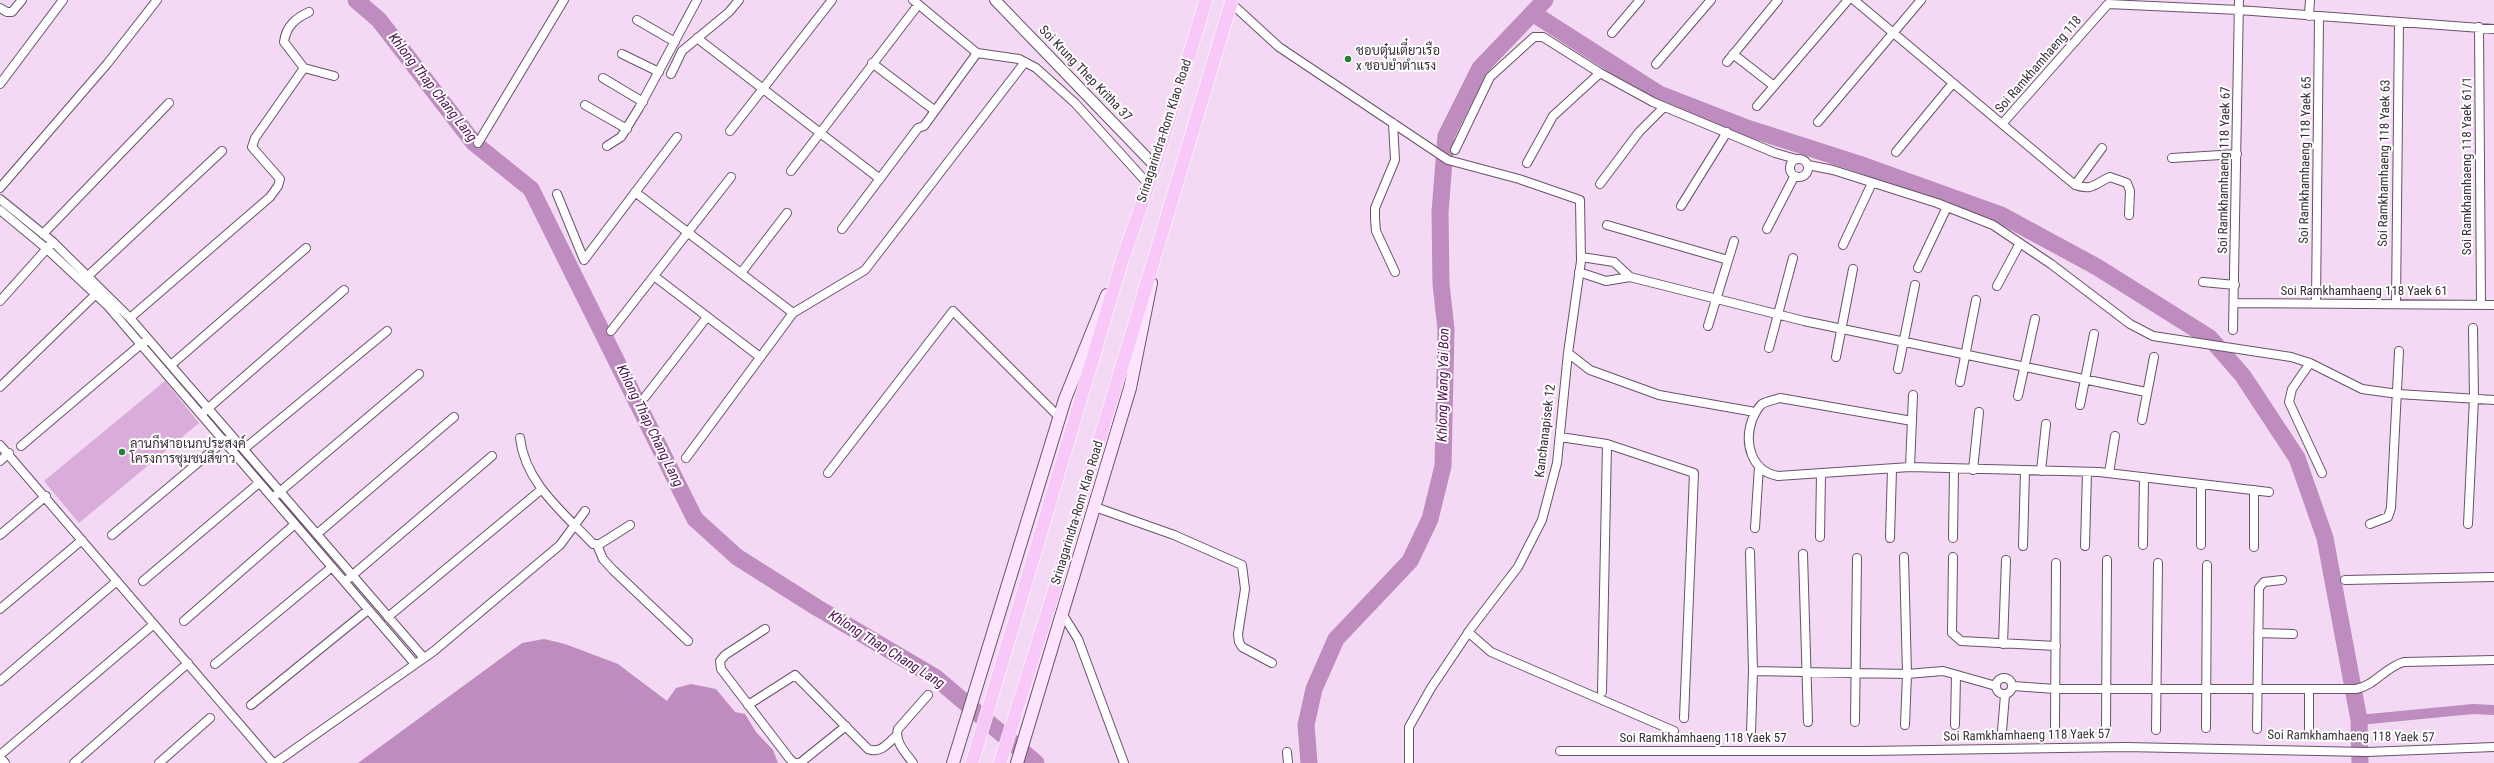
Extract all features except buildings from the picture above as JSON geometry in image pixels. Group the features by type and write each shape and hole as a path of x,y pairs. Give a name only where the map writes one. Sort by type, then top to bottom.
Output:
{"main road":[{"name":"Srinagarindra-Rom Klao Road","path":"973,758 1122,261 1149,185 1206,0"},
{"name":"Srinagarindra-Rom Klao Road","path":"1000,763 1154,262 1232,2"},
{"name":"Srinagarindra-Rom Klao Road","path":"954,763 1060,418 1084,349 1122,261"},
{"name":"Srinagarindra-Rom Klao Road","path":"1017,763 1064,615 1132,381 1147,310 1154,262"}],"street":[{"path":"0,8 7,12 12,12 22,0"},
{"path":"0,84 63,0"},
{"path":"0,188 107,64 158,0"},
{"path":"478,143 564,0"},
{"path":"607,146 616,142 627,129 697,0"},
{"path":"671,74 682,51 730,12 739,0"},
{"path":"730,131 832,0"},
{"name":"Soi Krung Thep Kritha 37","path":"995,0 1155,166"},
{"path":"1612,33 1640,0"},
{"path":"1656,64 1711,0"},
{"path":"1727,62 1732,54 1778,0"},
{"path":"1758,106 1848,0"},
{"name":"Soi Ramkhamhaeng 118","path":"1854,0 2002,124 2110,2 2494,29"},
{"path":"1818,122 1921,0"},
{"name":"Soi Ramkhamhaeng 118 Yaek 67","path":"2233,330 2239,0"},
{"path":"2309,16 2310,0"},
{"path":"791,171 916,2 977,54 1025,62 1036,68 1075,103 1149,185"},
{"path":"1232,2 1279,47 1393,123 1395,160 1375,208 1375,219 1376,231 1395,272"},
{"path":"309,12 293,22 286,32 284,42 304,68 334,76"},
{"name":"Soi Ramkhamhaeng 118 Yaek 65","path":"2316,303 2319,17"},
{"path":"637,20 675,42"},
{"name":"Soi Ramkhamhaeng 118 Yaek 63","path":"2396,304 2399,22"},
{"name":"Soi Ramkhamhaeng 118 Yaek 61/1","path":"2479,27 2481,305"},
{"path":"1455,150 1490,77 1534,37 1547,38 1600,73 1664,107 1796,159 1801,159 1808,165 1833,170 1947,207 1993,226 2051,264 2130,324 2165,339 2291,357 2310,363 2350,385 2372,391 2494,400"},
{"path":"697,38 880,179"},
{"path":"622,54 659,72"},
{"path":"842,229 918,128 924,126 934,110 977,54"},
{"path":"1732,54 1774,86"},
{"path":"686,458 793,313 865,270 1025,62"},
{"path":"872,63 934,110"},
{"path":"130,318 255,212 275,191 280,182 279,175 255,151 252,144 304,68"},
{"path":"1527,163 1553,116 1600,73"},
{"path":"603,78 643,102"},
{"path":"1896,152 1953,83"},
{"path":"43,234 169,103"},
{"path":"585,105 627,129"},
{"path":"1600,184 1639,132 1664,107"},
{"name":"Kanchanapisek 12","path":"1393,123 1448,160 1519,179 1580,200 1581,257 1568,353 1557,463 1542,520 1518,567 1468,632 1431,688 1409,727 1409,763"},
{"path":"2002,124 2075,184 2086,188 2099,185 2110,177 2127,183 2130,191 2129,215"},
{"path":"1681,206 1727,132"},
{"path":"557,194 584,260 677,136"},
{"path":"2075,184 2102,148"},
{"path":"88,276 222,151"},
{"path":"2172,158 2237,154"},
{"path":"1794,177 1789,171 1790,164 1796,159"},
{"path":"1794,177 1802,177 1807,173 1808,165"},
{"path":"611,330 731,177"},
{"path":"1768,229 1794,177"},
{"path":"1843,245 1872,183"},
{"path":"635,192 793,313"},
{"path":"0,199 43,234 50,245 96,294 171,365 424,658"},
{"path":"1918,268 1947,207"},
{"path":"0,210 50,245 88,276 130,318 145,341 202,414 225,440 272,499 415,664"},
{"path":"741,273 787,213"},
{"path":"1607,225 1728,260"},
{"path":"1708,326 1734,241"},
{"path":"1997,286 2020,244"},
{"path":"0,301 50,245"},
{"path":"171,365 306,248"},
{"path":"1581,257 1614,262 1630,277"},
{"path":"1769,348 1794,258"},
{"path":"1836,356 1853,268"},
{"path":"1579,272 1606,281 1630,277 1778,314 2146,392"},
{"path":"654,276 760,357"},
{"path":"2203,282 2235,285"},
{"path":"1898,369 1915,285"},
{"path":"202,414 344,290"},
{"path":"0,386 96,294"},
{"path":"1960,382 1976,300"},
{"name":"Soi Ramkhamhaeng 118 Yaek 61","path":"2234,303 2494,305"},
{"path":"828,473 953,311 1060,418"},
{"path":"645,397 708,317"},
{"path":"2018,396 2035,319"},
{"path":"2468,524 2474,398 2473,328"},
{"path":"244,449 387,331"},
{"path":"2080,405 2094,334"},
{"path":"21,446 145,341"},
{"path":"2370,524 2385,519 2390,514 2398,394 2399,351"},
{"path":"1568,353 1590,370 1658,395 1755,412"},
{"path":"2142,420 2146,392 2154,357"},
{"path":"2310,363 2292,389 2289,402 2322,473"},
{"path":"272,499 419,374"},
{"path":"1910,468 1913,395"},
{"path":"1912,421 1780,398 1762,404 1755,412 1750,427 1748,444 1759,466 1768,474 1778,476 1910,468 2087,472 2109,473 2270,492"},
{"path":"1973,470 1979,412"},
{"path":"317,534 454,417"},
{"path":"2041,471 2046,424"},
{"path":"2109,473 2115,436"},
{"path":"1560,437 1607,444 1694,473 1684,718"},
{"path":"520,438 526,465 542,489 576,526 597,545 603,559 613,570 688,641"},
{"path":"112,535 225,440"},
{"path":"1602,692 1607,444"},
{"path":"0,445 46,496 117,581 274,763 424,658 560,545 576,526 585,511"},
{"path":"0,461 9,454"},
{"path":"344,582 492,456"},
{"path":"1755,528 1759,466"},
{"path":"1890,538 1892,469"},
{"path":"1953,538 1954,469"},
{"path":"2023,546 2025,471"},
{"path":"2085,546 2087,472"},
{"path":"1820,537 1821,473"},
{"path":"2142,544 2144,477"},
{"path":"143,581 259,483"},
{"path":"2201,484 2201,545"},
{"path":"388,617 542,489"},
{"path":"2254,490 2254,547"},
{"path":"0,535 46,496"},
{"path":"1095,507 1174,535 1242,565 1245,589 1238,634 1239,642 1242,647 1272,663"},
{"path":"184,621 295,524"},
{"path":"597,545 630,525"},
{"path":"0,608 82,540"},
{"path":"1750,552 1753,671 1751,734"},
{"path":"1803,554 1808,673 1808,722"},
{"path":"1904,557 1907,674 1905,725"},
{"path":"1953,557 1952,633 1961,641 2056,646"},
{"path":"1855,722 1857,558"},
{"path":"2003,644 2006,560"},
{"path":"2106,729 2107,560"},
{"path":"2055,727 2056,563"},
{"path":"2156,730 2158,564"},
{"path":"2206,728 2207,565"},
{"path":"215,664 332,567"},
{"path":"2345,580 2494,577"},
{"path":"2258,729 2259,586 2264,582 2282,580"},
{"path":"0,681 117,581"},
{"path":"251,705 368,610"},
{"path":"1064,615 1078,639 1124,763"},
{"path":"5,763 0,756 154,624"},
{"path":"765,629 725,655 720,661 720,668 794,763 800,763 846,726"},
{"path":"1468,632 1492,652 1674,731"},
{"path":"2258,633 2293,634"},
{"path":"2013,686 2055,689 2356,688 2371,684 2391,667 2404,662 2494,660"},
{"path":"74,763 188,663"},
{"path":"1753,671 1856,674 1943,672 1996,686"},
{"path":"748,705 795,675 868,749 875,752 880,750 896,735 898,729 928,695"},
{"path":"1955,725 1956,675"},
{"path":"1996,686 2002,678 2011,681 2013,686"},
{"path":"1996,686 1997,691 2005,695"},
{"path":"2002,731 2005,695 2012,690 2013,686"},
{"path":"2309,689 2309,729"},
{"path":"159,763 210,718"},
{"path":"896,735 898,742 913,763"},
{"name":"Soi Ramkhamhaeng 118 Yaek 57","path":"1560,751 1867,751 2125,747 2367,752 2494,747"},
{"path":"1286,752 1288,763"}],"shaded area":[{"name":"ลานกีฬาอเนกประสงค์ โครงการชุมชนสีขาว","path":"165,381 199,423 79,523 44,481"},
{"path":"544,639 565,644 618,664 667,701 676,688 691,684 716,689 735,712 745,714 756,732 773,750 778,763 358,763 522,643"}],"waterway":[{"name":"Khlong Thap Chang Lang","path":"356,0 379,20 474,143 531,189 695,519 737,557 816,607 935,677 1036,763"},
{"name":"Khlong Wang Yai Bon","path":"1309,763 1306,725 1314,689 1336,639 1410,561 1430,519 1443,466 1446,329 1441,284 1440,212 1446,136 1480,68 1545,0"},
{"path":"1534,14 1659,94 1744,127 1859,164 2001,215 2097,267 2210,338 2243,376 2297,458 2325,538 2359,720 2360,763"},
{"path":"2359,720 2473,709 2494,710"}],"place":[{"name":"ชอบตุ๋นเตี๋ยวเรือ x ชอบยำตำแรง","path":"1348,59"},
{"name":"ลานกีฬาอเนกประสงค์ โครงการชุมชนสีขาว","path":"122,452"}]}
